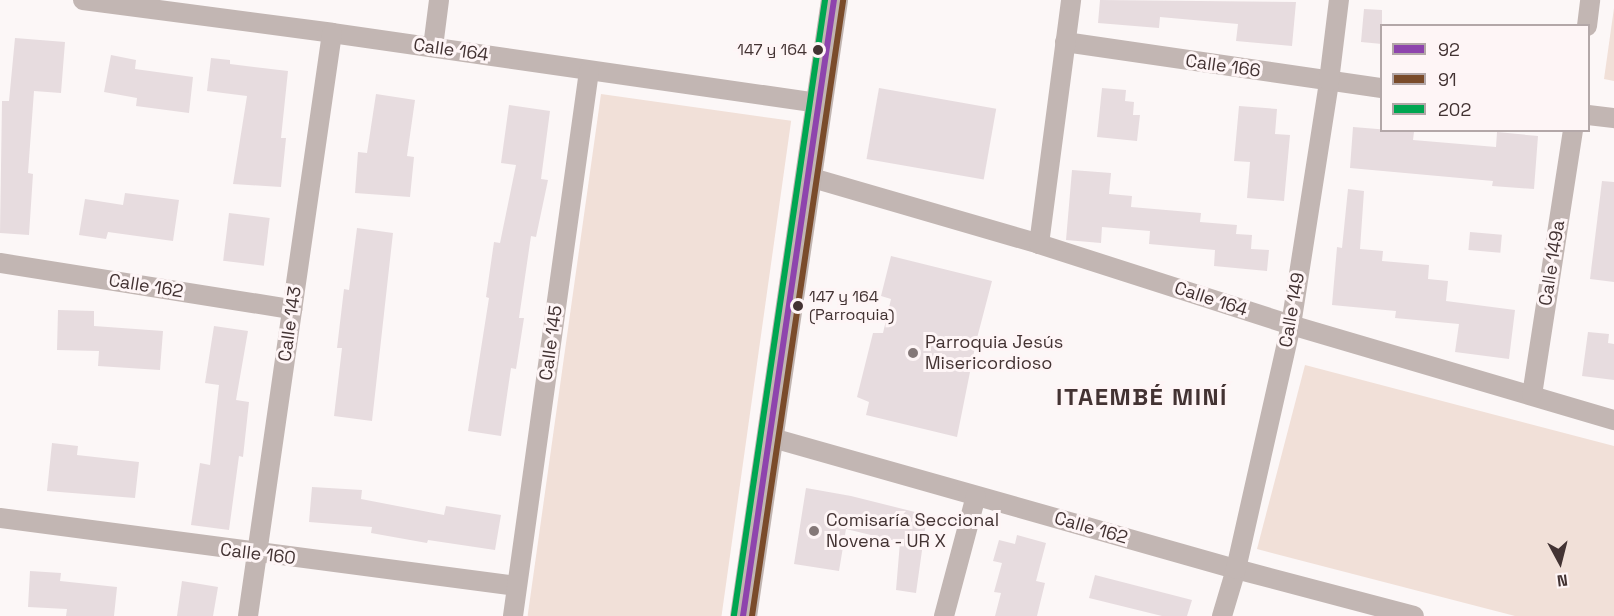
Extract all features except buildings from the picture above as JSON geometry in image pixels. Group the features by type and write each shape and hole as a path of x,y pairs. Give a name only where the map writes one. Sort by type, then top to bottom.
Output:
{"main road":[{"path":"743,616 834,0"}],"street":[{"name":"Calle 164","path":"83,0 178,6 332,33 819,103"},
{"path":"433,47 439,0"},
{"path":"1039,244 1071,0"},
{"name":"Calle 149","path":"1222,616 1236,569 1291,325 1329,81 1339,0"},
{"path":"1587,24 1590,0"},
{"name":"Calle 143","path":"248,616 332,33"},
{"name":"Calle 166","path":"1065,42 1380,88"},
{"name":"Calle 145","path":"513,616 590,71"},
{"path":"1590,115 1614,118"},
{"name":"Calle 149a","path":"1532,395 1573,132"},
{"name":"Calle 164","path":"809,177 1039,244 1291,325 1614,420"},
{"name":"Calle 162","path":"0,263 292,309"},
{"name":"Calle 162","path":"769,437 1236,569 1414,616"},
{"path":"944,616 976,496"},
{"name":"Calle 160","path":"0,519 257,554 517,585"}],"shaded area":[{"path":"1614,8 1614,81 1604,79"},
{"path":"601,94 791,121 722,616 528,616"},
{"path":"1305,365 1614,446 1614,616 1515,616 1257,549"}],"transit line":[{"name":"202","path":"734,615 825,0"},
{"name":"92","path":"743,616 834,0"},
{"name":"91","path":"752,616 843,1"}],"place":[{"name":"147 y 164","path":"818,50"},
{"name":"147 y 164 (Parroquia)","path":"798,306"},
{"name":"Parroquia Jesús Misericordioso","path":"913,353"},
{"name":"Comisaría Seccional Novena - UR X","path":"814,531"}],"district":[{"name":"ITAEMBÉ MINÍ","path":"1142,397"}]}
